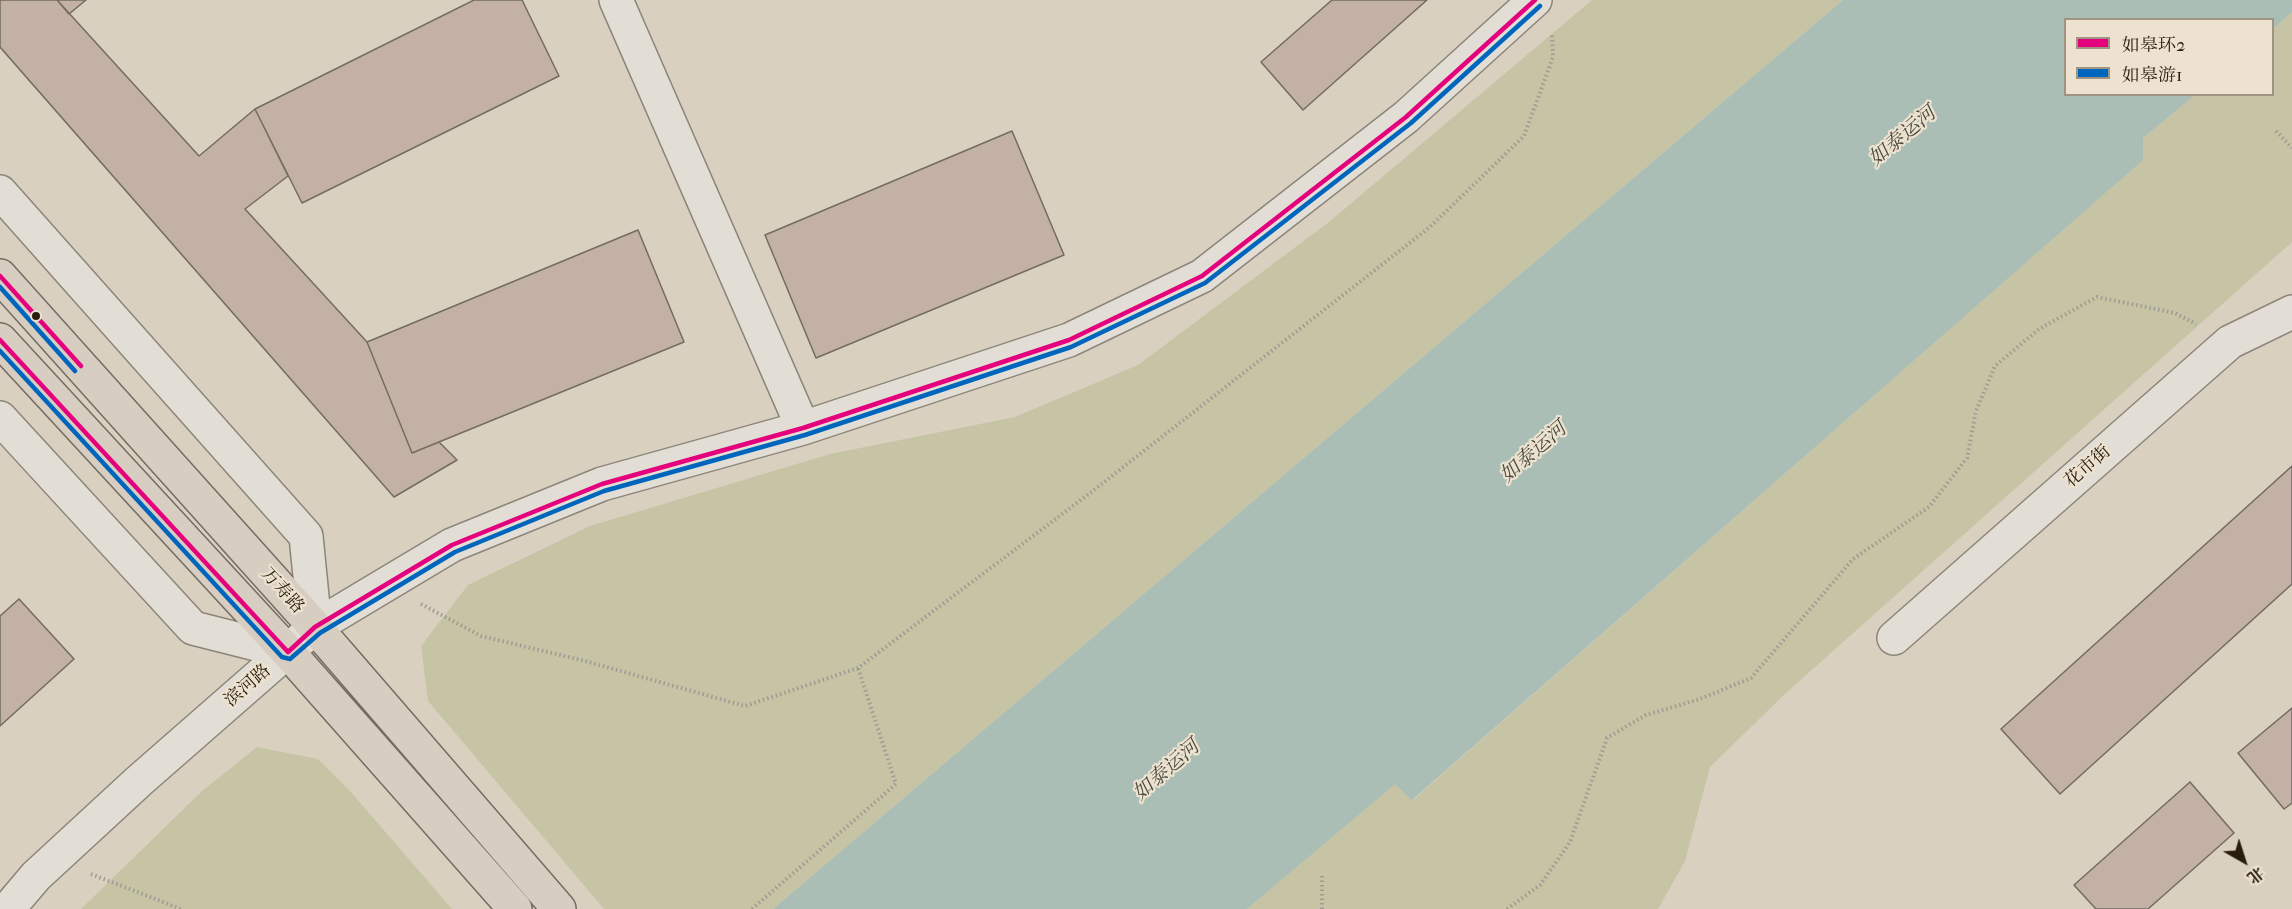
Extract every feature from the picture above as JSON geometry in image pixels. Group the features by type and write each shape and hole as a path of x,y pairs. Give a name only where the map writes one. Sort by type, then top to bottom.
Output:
{"main road":[{"name":"万寿路","path":"0,276 315,627 560,909"},
{"name":"万寿路","path":"0,340 288,652 515,909"}],"street":[{"path":"616,0 803,428"},
{"name":"滨河路","path":"8,909 36,876 139,781 315,627 452,545 602,484 803,428 1070,340 1202,276 1543,11"},
{"path":"0,192 306,536 315,627"},
{"name":"花市街","path":"1894,638 2230,342 2291,315"},
{"path":"0,418 193,628 288,652"}],"path":[{"path":"385,585 481,636 585,661 745,706 858,669 1094,490 1430,227 1524,136 1552,57 1543,11"},
{"path":"2276,131 2292,148"},
{"path":"1507,909 1540,885 1570,842 1607,738 1646,715 1700,699 1751,678 1853,559 1929,507 1967,458 1976,411 1995,366 2039,329 2097,297 2175,313 2230,342"},
{"path":"752,909 896,784 858,669"},
{"path":"36,876 93,874 181,909"},
{"path":"1322,876 1322,909"}],"shaded area":[{"path":"1592,0 1843,0 773,909 604,909 428,701 421,646 468,585 590,526 830,454 1015,417 1138,365 1329,222"},
{"path":"2292,12 2292,242 1787,692 1710,767 1685,861 1658,909 1247,909 1395,783 1413,800 2142,160 2143,138 2194,96 2274,96 2274,28"},
{"path":"257,747 318,759 350,791 452,909 81,909 201,792"}],"water":[{"name":"如泰运河","path":"1843,0 2292,0 2292,12 2274,28 2274,18 2064,18 2064,96 2194,96 2143,138 2143,160 1412,800 1395,784 1247,909 773,909"}],"building":[{"path":"0,0 57,0 199,156 255,109 288,176 245,209 367,342 412,453 439,442 457,460 394,497 0,47"},
{"path":"57,0 86,0 69,14"},
{"path":"474,0 522,0 559,76 302,203 255,109"},
{"path":"1332,0 1427,0 1303,110 1261,62"},
{"path":"1012,131 1064,255 816,358 765,235"},
{"path":"638,230 684,342 412,453 367,342"},
{"path":"2292,466 2292,584 2060,794 2001,729"},
{"path":"19,599 74,659 0,726 0,616"},
{"path":"2292,708 2292,803 2284,809 2238,753"},
{"path":"2190,782 2234,833 2148,909 2096,909 2074,885"}],"transit line":[{"name":"如皋环2","path":"0,340 288,652 315,627 452,545 602,484 803,428 1069,340 1202,276 1406,117 1535,0"},
{"name":"如皋游1","path":"0,351 282,657 290,659 320,633 455,552 604,491 805,435 1071,347 1205,283 1411,123 1540,6"},
{"name":"如皋环2","path":"0,276 81,366"},
{"name":"如皋游1","path":"0,287 75,371"}]}
